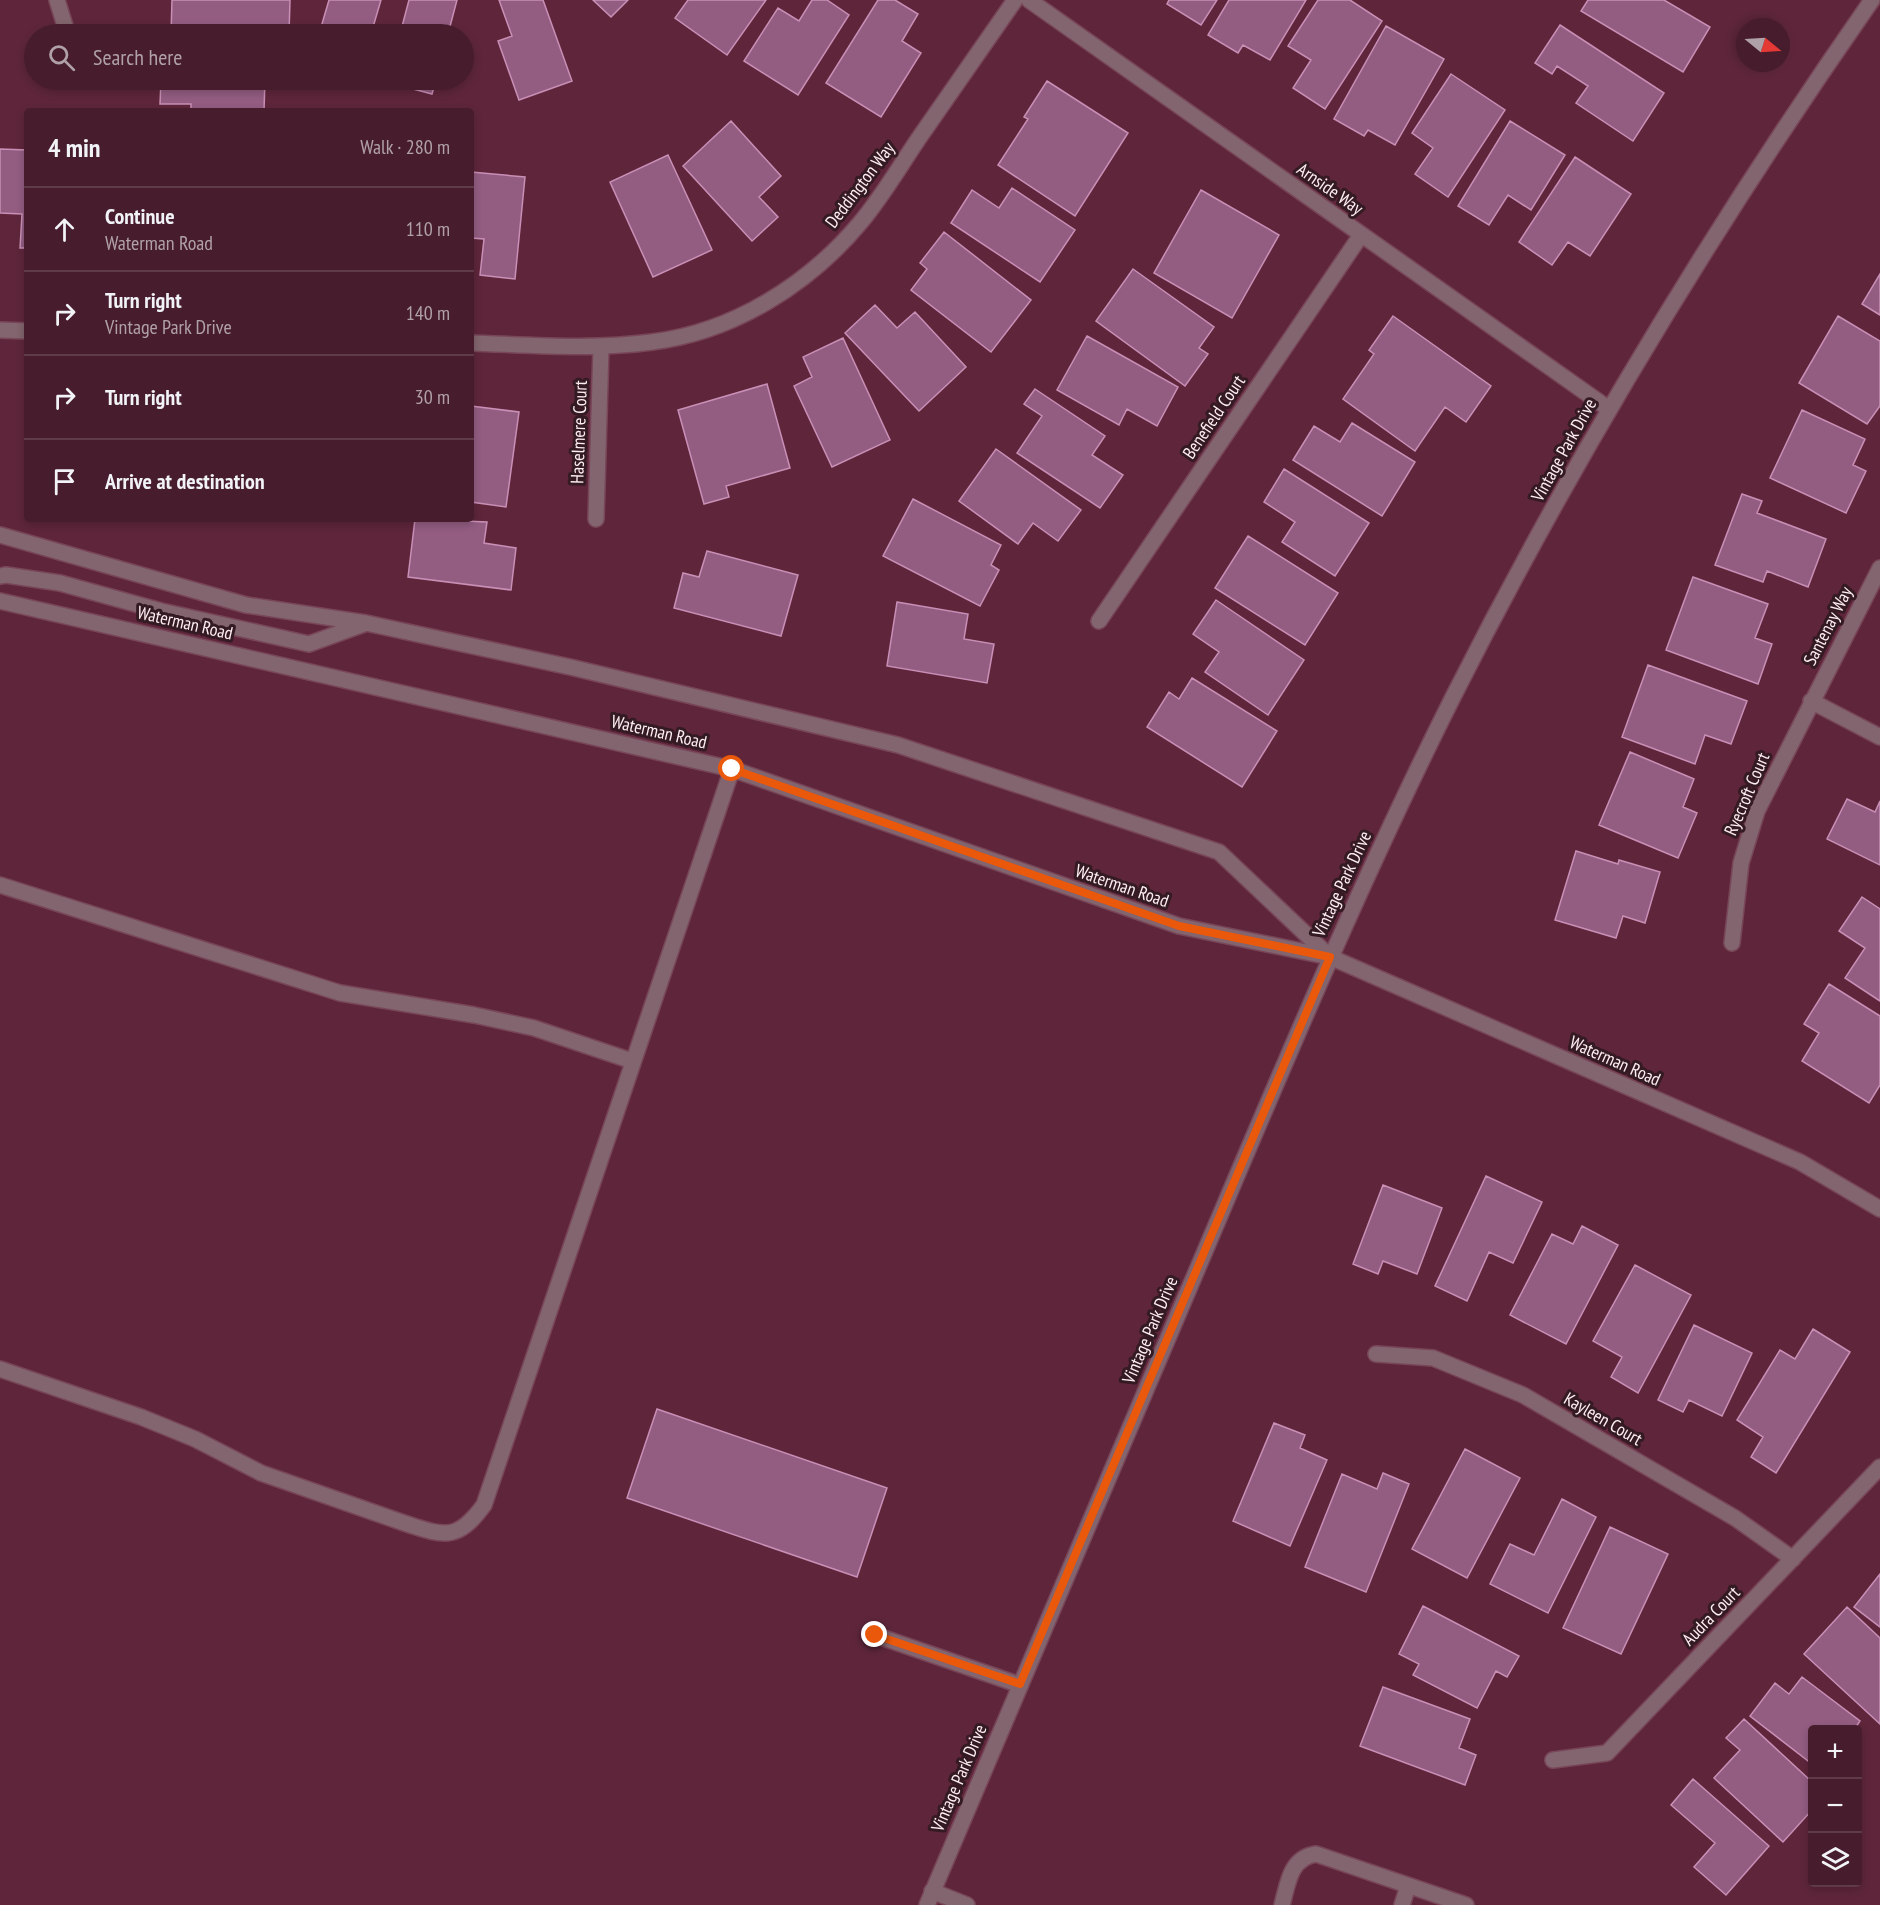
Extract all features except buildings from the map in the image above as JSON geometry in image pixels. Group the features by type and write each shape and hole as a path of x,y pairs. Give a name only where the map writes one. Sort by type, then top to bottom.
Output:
{"street":[{"path":"57,0 64,24"},
{"name":"Deddington Way","path":"474,343 601,347 654,342 710,328 742,315 783,292 829,256 861,222 1015,0"},
{"name":"Arnside Way","path":"1029,0 1609,409"},
{"name":"Vintage Park Drive","path":"930,1898 1330,957 1453,696 1523,563 1609,409 1711,241 1872,0"},
{"name":"Benefield Court","path":"1099,621 1361,235"},
{"path":"0,330 24,331"},
{"name":"Haselmere Court","path":"596,519 601,347"},
{"name":"Waterman Road","path":"0,535 246,605 366,623 570,667 898,744 1219,852 1330,957"},
{"name":"Santenay Way","path":"1811,701 1880,568"},
{"name":"Waterman Road","path":"0,576 6,574 60,583 161,611 309,644 366,623"},
{"name":"Waterman Road","path":"0,601 732,769 1179,926 1330,957 1800,1162 1880,1209"},
{"path":"1811,701 1880,737"},
{"name":"Ryecroft Court","path":"1732,943 1741,863 1757,811 1811,701"},
{"path":"0,1369 141,1417 195,1439 261,1473 418,1528 450,1533 469,1525 484,1505 732,769"},
{"path":"0,885 340,993 474,1015 534,1028 632,1061"},
{"name":"Kayleen Court","path":"1376,1354 1433,1358 1523,1395 1735,1518 1793,1559"},
{"name":"Audra Court","path":"1553,1760 1607,1752 1880,1467"},
{"path":"875,1635 1020,1684"},
{"path":"1282,1905 1295,1863 1304,1855 1316,1854 1466,1905"},
{"path":"1402,1905 1408,1886"},
{"path":"930,1898 967,1905"}],"route":[{"path":"732,769 1179,926 1330,957 1020,1684 875,1635"}]}
